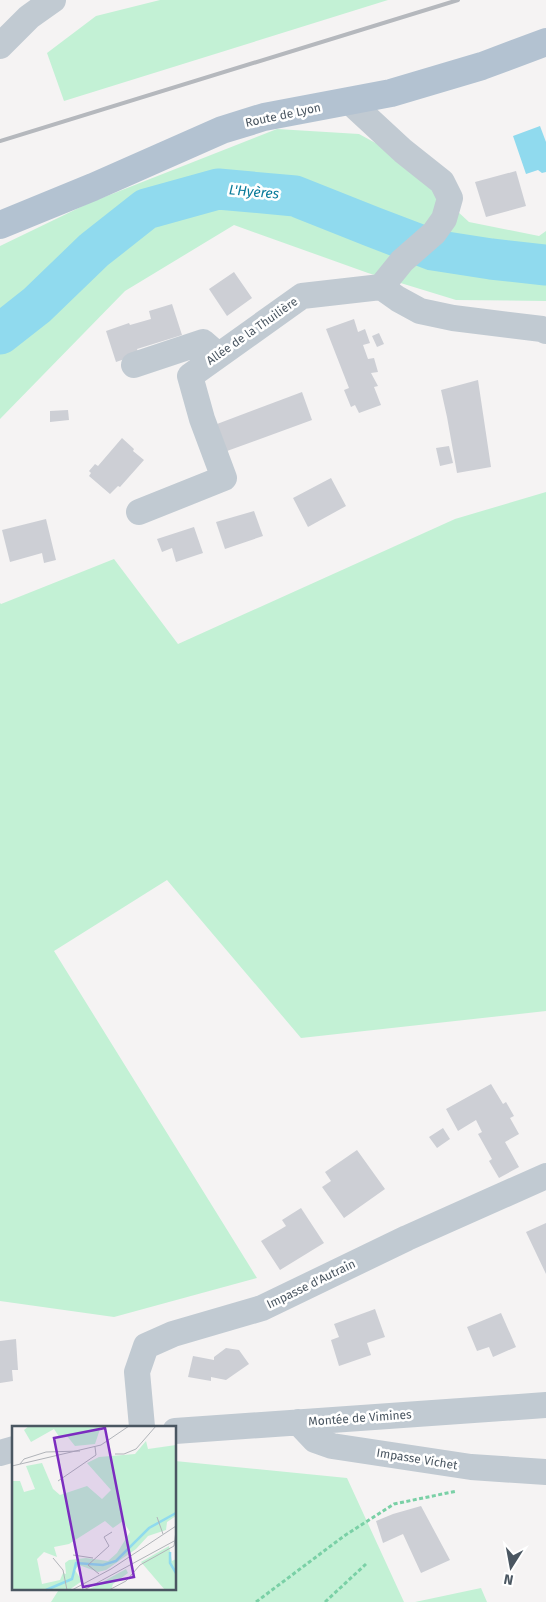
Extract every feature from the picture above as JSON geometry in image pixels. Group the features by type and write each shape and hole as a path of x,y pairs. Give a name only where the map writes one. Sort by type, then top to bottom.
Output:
{"main road":[{"name":"Route de Lyon","path":"0,225 93,187 222,130 264,117 390,93 482,66 546,42"}],"street":[{"path":"0,46 28,17 53,0"},
{"path":"350,102 403,151 442,182 450,198 444,219 434,234 402,261 381,287 420,311 453,318 546,331"},
{"name":"Allée de la Thuilière","path":"139,512 224,478 202,419 190,376 302,296 381,287"},
{"path":"134,365 203,342 218,355"},
{"name":"Impasse d'Autrain","path":"142,1426 137,1372 146,1346 173,1334 262,1308 407,1238 546,1176"},
{"name":"Montée de Vimines","path":"176,1431 546,1405"},
{"name":"Impasse Vichet","path":"298,1422 315,1440 332,1446 460,1466 546,1472"}],"path":[{"path":"256,1602 344,1536 394,1504 460,1491 466,1480 460,1466"},
{"path":"325,1602 366,1564"}],"green space":[{"path":"160,0 388,0 64,101 47,53 96,16"},
{"path":"277,129 359,134 394,153 469,222 539,236 546,231 546,301 456,300 368,273 234,225 125,291 0,419 0,246 89,203"},
{"path":"546,492 546,1011 301,1038 167,880 54,951 257,1278 114,1317 0,1301 0,603 114,559 178,644 455,519"},
{"path":"176,1461 347,1478 404,1602 51,1602 59,1590 176,1590"},
{"path":"481,1588 487,1602 415,1602"}],"water":[{"path":"540,126 546,142 546,172 542,173 538,170 526,174 513,136"}],"building":[{"path":"516,171 526,206 486,217 475,182"},
{"path":"234,272 252,298 227,316 209,289"},
{"path":"172,304 182,335 137,349 139,354 116,362 106,331 129,323 130,325 151,319 149,311"},
{"path":"354,319 358,332 365,329 370,343 363,345 368,359 374,358 378,372 371,373 378,386 374,387 381,405 359,413 355,405 351,407 344,390 349,388 326,329"},
{"path":"379,333 384,344 377,347 372,336"},
{"path":"478,380 491,467 457,473 441,390"},
{"path":"302,392 312,420 227,451 217,424"},
{"path":"68,410 69,420 50,422 50,411"},
{"path":"122,438 144,460 120,487 118,486 110,494 89,476 91,473 89,471 95,464 98,466"},
{"path":"449,446 453,463 440,466 436,448"},
{"path":"331,478 346,506 308,527 293,498"},
{"path":"254,511 263,536 225,549 216,522"},
{"path":"46,519 56,560 44,563 42,553 10,562 2,530"},
{"path":"194,527 203,553 176,562 172,548 162,552 157,539"},
{"path":"491,1084 503,1104 506,1102 514,1116 510,1118 519,1134 505,1142 519,1167 499,1178 489,1161 492,1159 478,1134 482,1132 476,1120 458,1131 446,1109"},
{"path":"443,1128 450,1139 437,1148 429,1137"},
{"path":"357,1150 385,1189 344,1218 322,1187 331,1181 325,1172"},
{"path":"301,1208 324,1243 280,1270 261,1241 286,1226 282,1220"},
{"path":"546,1223 546,1274 526,1232"},
{"path":"375,1309 385,1337 367,1343 371,1355 339,1366 331,1340 339,1337 334,1324"},
{"path":"501,1313 516,1347 493,1357 489,1347 477,1351 467,1327"},
{"path":"16,1339 18,1370 12,1370 13,1381 0,1383 0,1341"},
{"path":"226,1348 239,1350 249,1364 226,1380 211,1377 211,1381 188,1377 193,1356 214,1360 214,1357"},
{"path":"421,1506 450,1560 421,1573 403,1534 383,1543 376,1521"}],"waterway":[{"name":"L'Hyères","path":"0,334 37,305 94,250 146,209 218,189 295,196 433,250 546,265"}],"railway":[{"path":"0,141 458,0"}]}
